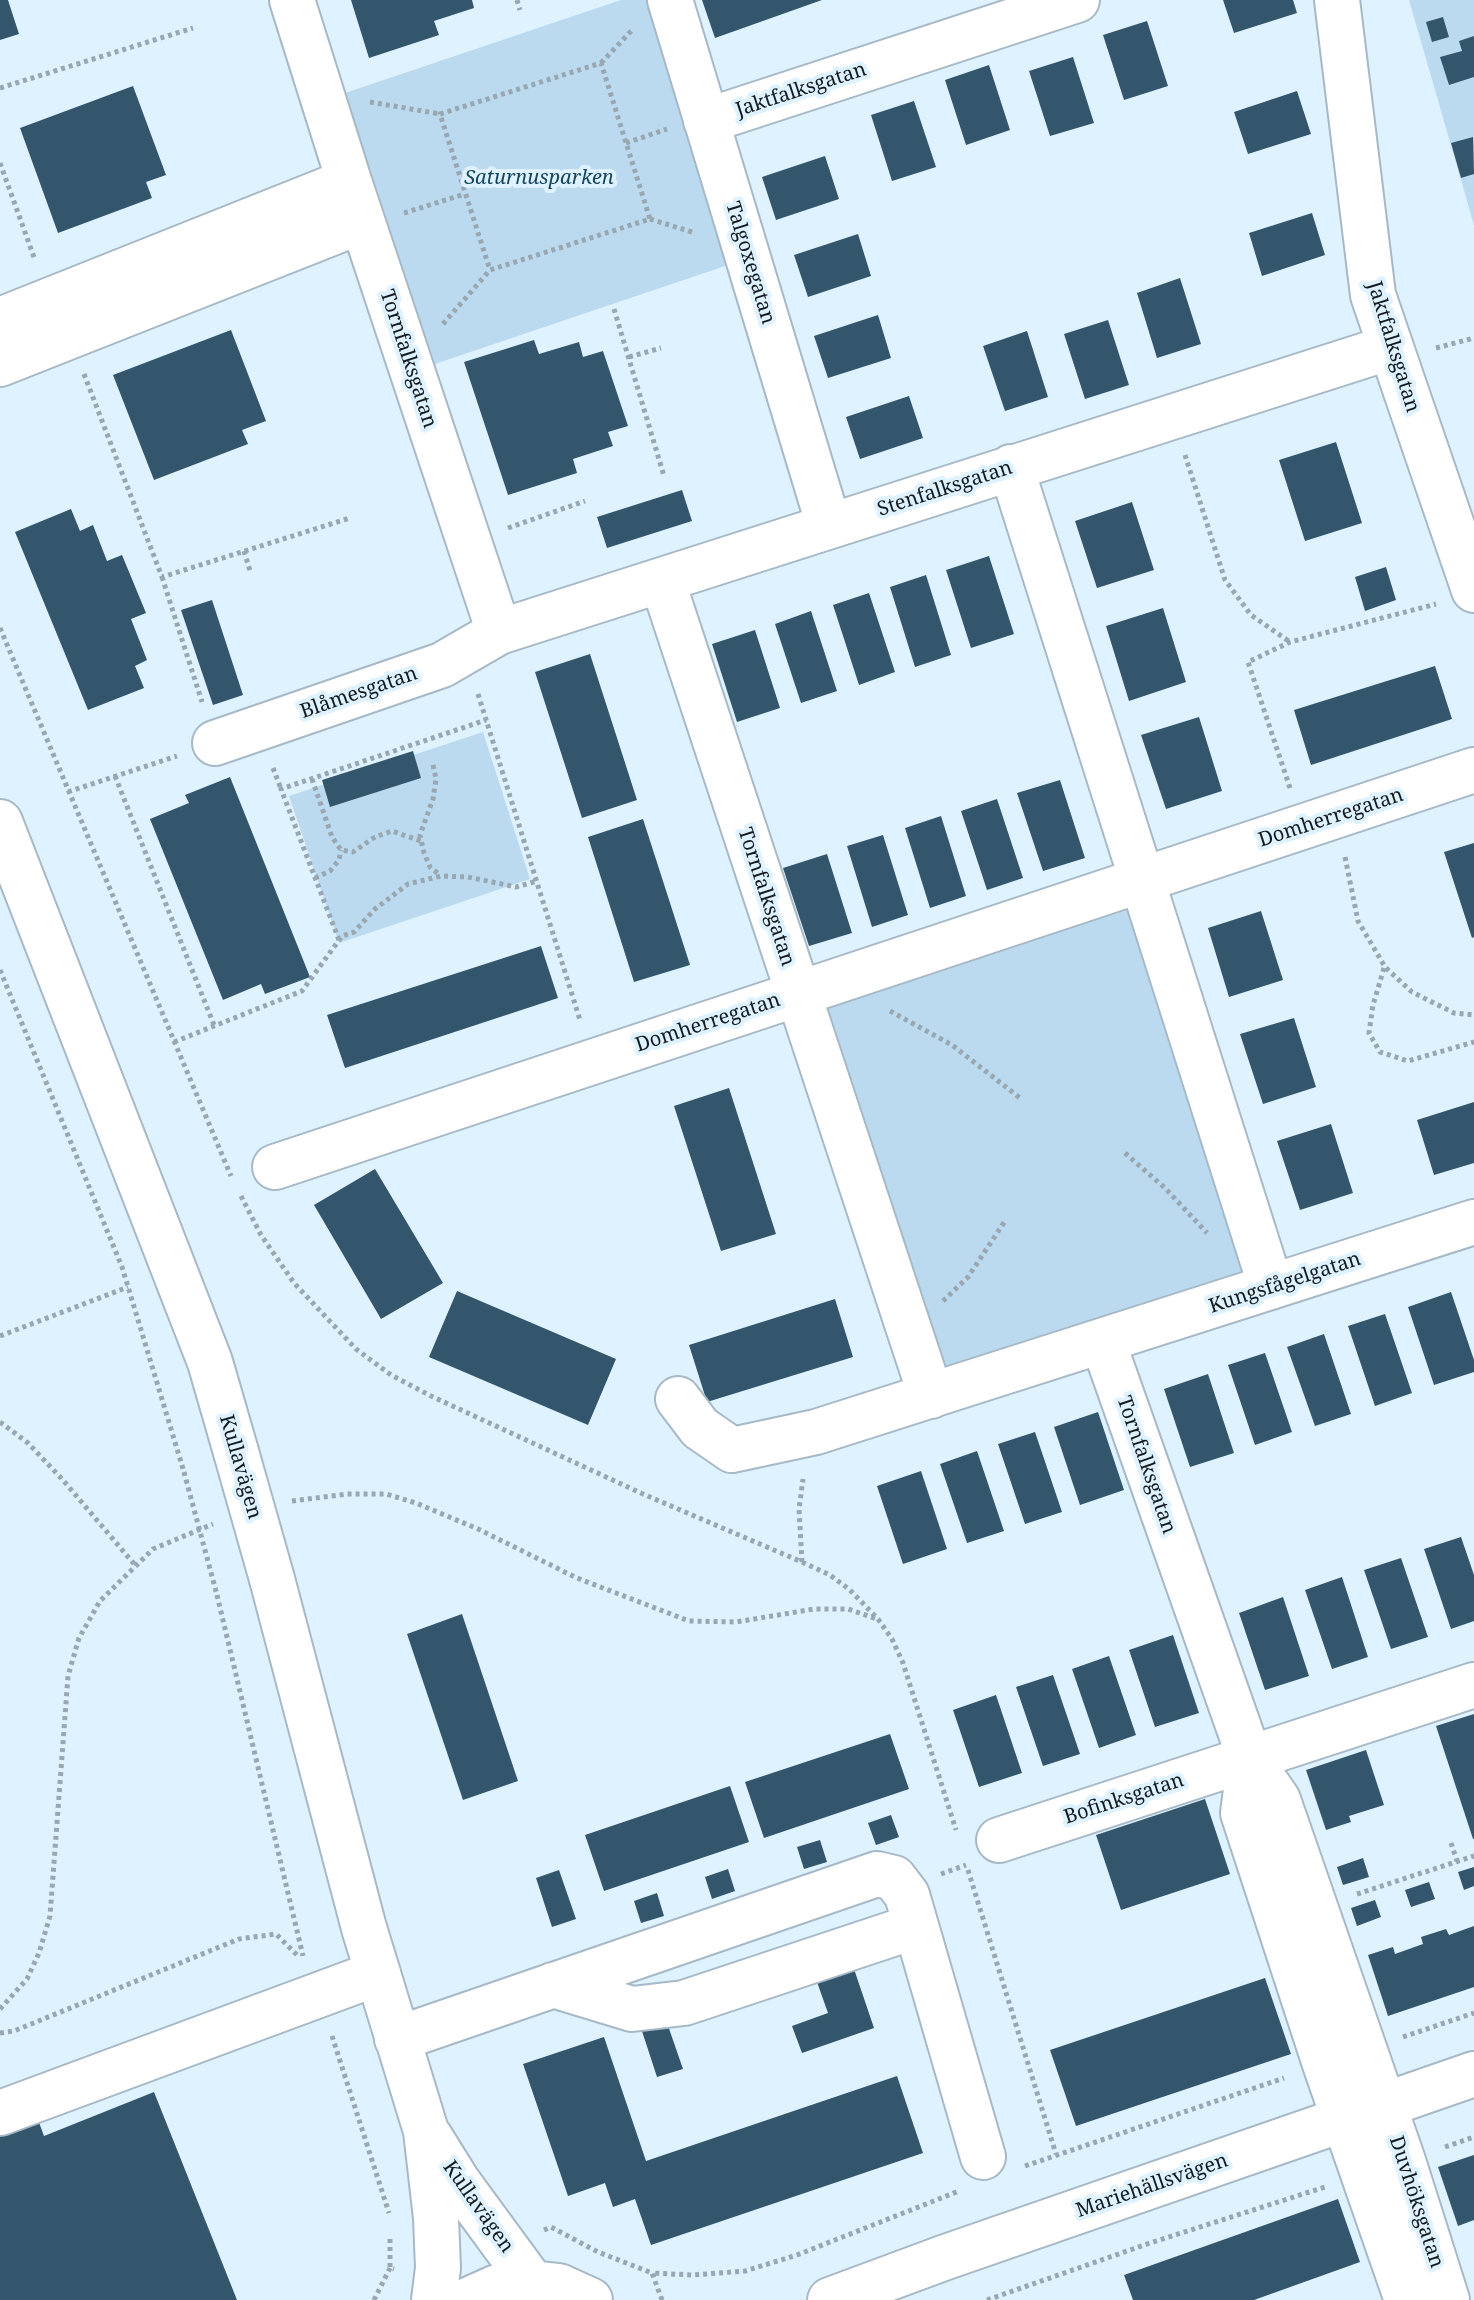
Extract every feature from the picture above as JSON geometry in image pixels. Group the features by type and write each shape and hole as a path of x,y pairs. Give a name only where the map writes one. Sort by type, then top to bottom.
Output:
{"street":[{"name":"Tornfalksgatan","path":"292,0 370,206 482,642"},
{"name":"Jaktfalksgatan","path":"706,121 1077,0"},
{"name":"Jaktfalksgatan","path":"1337,0 1373,295 1391,347 1459,596"},
{"name":"Talgoxegatan","path":"653,12 706,121 829,526"},
{"path":"0,320 370,206"},
{"path":"0,364 370,206"},
{"name":"Stenfalksgatan","path":"482,642 662,580 1391,347"},
{"path":"1011,467 1271,1287"},
{"name":"Tornfalksgatan","path":"662,580 812,988 909,1330 931,1396"},
{"name":"Blåmesgatan","path":"215,743 442,665 482,642"},
{"name":"Domherregatan","path":"275,1167 1474,770"},
{"name":"Kullavägen","path":"0,822 210,1362 378,1973 426,2131 436,2218 436,2284"},
{"name":"Kungsfågelgatan","path":"1103,1342 1271,1287 1472,1230"},
{"name":"Tornfalksgatan","path":"1103,1342 1250,1759 1243,1813 1364,2112"},
{"path":"678,1399 700,1428 732,1450 816,1432 1103,1342"},
{"path":"1250,1759 1474,1685"},
{"name":"Bofinksgatan","path":"974,1843 1250,1759"},
{"path":"397,2039 877,1874 894,1878 907,1895 988,2172"},
{"path":"553,1985 632,2009 684,2003 916,1926"},
{"path":"0,2113 378,1973"},
{"name":"Mariehällsvägen","path":"830,2300 1474,2074"},
{"name":"Duvhöksgatan","path":"1364,2112 1363,2174 1407,2300"},
{"name":"Duvhöksgatan","path":"1364,2112 1447,2300"},
{"name":"Kullavägen","path":"426,2131 458,2182 532,2283"},
{"path":"468,2300 497,2287 532,2283 559,2286 590,2300"}],"path":[{"path":"517,0 520,10"},
{"path":"366,107 363,101 440,114 601,63 653,12"},
{"path":"0,88 193,28"},
{"path":"437,330 490,270 650,219 601,63"},
{"path":"440,114 490,270"},
{"path":"0,163 36,261"},
{"path":"370,206 465,194"},
{"path":"614,309 664,476"},
{"path":"629,357 661,348"},
{"path":"68,792 215,743 162,577 79,361"},
{"path":"1172,416 1225,580 1251,615 1290,642"},
{"path":"500,531 585,501"},
{"path":"162,577 350,518"},
{"path":"244,551 251,574"},
{"path":"1459,596 1290,642 1248,662 1321,821 1358,921 1385,967 1412,992 1454,1013 1474,1015"},
{"path":"0,628 233,1181"},
{"path":"482,642 486,720 593,1061"},
{"path":"339,940 281,789 486,720"},
{"path":"433,765 435,789 420,835 430,867 441,876"},
{"path":"115,776 214,1025"},
{"path":"312,779 332,837 341,850 353,852 375,837 392,831 421,841"},
{"path":"315,878 330,871 339,860 341,850"},
{"path":"174,1042 302,991 342,936 354,932 375,909 408,884 441,876 468,877 516,887 537,881"},
{"path":"1385,967 1373,1005 1369,1033 1380,1052 1408,1061 1474,1042"},
{"path":"0,970 122,1267 184,1472 217,1595 305,1963 276,1934 239,1939 14,2031 0,2033"},
{"path":"812,988 894,1013 952,1045 1020,1098"},
{"path":"1125,1153 1173,1196 1211,1237"},
{"path":"240,1195 261,1235 294,1283 356,1349 391,1375 643,1494 830,1575 850,1590 878,1619 892,1639 974,1843 1056,2154"},
{"path":"909,1330 968,1277 1005,1221"},
{"path":"0,1336 128,1287"},
{"path":"0,1422 28,1443 62,1479 135,1565"},
{"path":"802,1562 799,1509 803,1476 816,1432"},
{"path":"1451,1843 1457,1861"},
{"path":"1343,1899 1474,1856"},
{"path":"317,1994 391,2217"},
{"path":"504,2245 551,2227 598,2252 652,2273 693,2275 745,2271 797,2255 988,2172 1056,2154 1474,2013"},
{"path":"987,2300 1363,2174"},
{"path":"374,2300 390,2268 390,2230"},
{"path":"390,2268 436,2284"},
{"path":"652,2273 662,2300"}],"green space":[{"name":"Saturnusparken","path":"621,0 646,0 734,263 435,364 345,93"},
{"path":"1409,0 1474,0 1474,225"},
{"path":"483,732 530,879 339,943 289,796"},
{"path":"1135,908 1248,1276 939,1370 826,1003"}],"building":[{"path":"0,0 8,0 19,34 0,40"},
{"path":"351,0 472,0 474,8 434,21 439,35 369,58"},
{"path":"702,0 822,0 715,38"},
{"path":"1223,0 1293,0 1297,13 1234,33"},
{"path":"1443,17 1449,37 1432,42 1426,22"},
{"path":"1147,21 1168,86 1124,100 1103,35"},
{"path":"1474,36 1474,77 1449,85 1440,57 1462,51 1459,41"},
{"path":"1073,57 1094,123 1050,136 1029,71"},
{"path":"989,65 1010,130 966,145 945,80"},
{"path":"133,86 166,175 146,182 152,198 58,233 20,128"},
{"path":"1297,91 1311,134 1248,154 1234,112"},
{"path":"914,101 936,167 892,181 871,115"},
{"path":"1473,137 1474,174 1461,178 1451,143"},
{"path":"825,156 839,199 776,220 762,177"},
{"path":"1312,213 1325,255 1262,276 1249,233"},
{"path":"858,234 871,276 808,297 794,255"},
{"path":"1180,278 1201,344 1157,358 1137,293"},
{"path":"878,315 891,358 828,378 814,336"},
{"path":"1108,320 1129,385 1085,399 1064,334"},
{"path":"231,330 266,421 242,430 248,444 154,480 113,375"},
{"path":"1027,331 1048,397 1005,411 983,346"},
{"path":"534,340 539,354 579,342 583,357 603,351 628,426 608,432 613,446 573,459 577,473 508,495 464,362"},
{"path":"909,396 923,438 860,459 846,417"},
{"path":"1336,442 1362,523 1305,541 1279,460"},
{"path":"682,490 692,521 607,548 597,517"},
{"path":"1132,502 1154,570 1097,588 1075,521"},
{"path":"71,509 80,531 93,525 107,561 122,555 146,613 131,619 147,660 135,666 144,688 88,710 15,532"},
{"path":"989,556 1014,634 971,648 946,570"},
{"path":"1386,567 1396,600 1365,611 1355,577"},
{"path":"926,575 951,655 915,667 890,587"},
{"path":"869,593 895,672 859,685 833,605"},
{"path":"212,600 243,695 213,705 181,610"},
{"path":"1163,608 1186,682 1129,701 1106,626"},
{"path":"811,611 837,691 801,703 775,624"},
{"path":"755,630 780,708 737,722 712,644"},
{"path":"590,654 637,800 582,818 535,672"},
{"path":"1435,666 1452,719 1311,765 1294,710"},
{"path":"1199,717 1222,791 1166,809 1141,735"},
{"path":"413,751 421,778 330,807 322,780"},
{"path":"230,777 310,977 265,994 261,984 223,1000 150,819 189,803 185,795"},
{"path":"1060,780 1085,858 1043,871 1017,793"},
{"path":"997,799 1023,878 987,890 961,811"},
{"path":"941,816 966,896 930,908 905,828"},
{"path":"643,819 690,965 634,982 588,837"},
{"path":"883,835 908,915 872,927 847,846"},
{"path":"1474,843 1474,937 1472,938 1444,852"},
{"path":"827,854 852,933 809,946 783,868"},
{"path":"1261,911 1283,980 1229,997 1208,928"},
{"path":"541,946 558,998 345,1068 327,1015"},
{"path":"1294,1018 1316,1087 1263,1104 1240,1034"},
{"path":"729,1088 776,1234 721,1251 674,1106"},
{"path":"1474,1102 1474,1163 1434,1175 1417,1120"},
{"path":"1331,1124 1353,1193 1300,1210 1277,1141"},
{"path":"375,1169 443,1283 381,1319 314,1205"},
{"path":"457,1291 616,1359 588,1425 429,1357"},
{"path":"1451,1292 1474,1360 1474,1372 1434,1385 1408,1307"},
{"path":"835,1299 853,1357 707,1402 689,1345"},
{"path":"1385,1314 1412,1393 1375,1406 1348,1326"},
{"path":"1324,1334 1351,1414 1315,1426 1287,1347"},
{"path":"1265,1353 1292,1432 1255,1445 1228,1365"},
{"path":"1208,1374 1234,1453 1190,1467 1164,1389"},
{"path":"1098,1412 1124,1490 1080,1505 1054,1427"},
{"path":"1035,1432 1062,1512 1025,1524 998,1444"},
{"path":"977,1451 1004,1531 967,1543 940,1464"},
{"path":"921,1471 947,1549 903,1564 877,1486"},
{"path":"1461,1537 1474,1575 1474,1621 1451,1629 1424,1549"},
{"path":"1401,1558 1428,1637 1391,1649 1364,1570"},
{"path":"1342,1577 1368,1657 1332,1669 1305,1590"},
{"path":"1283,1597 1309,1676 1265,1690 1239,1613"},
{"path":"462,1614 518,1781 463,1800 407,1634"},
{"path":"1173,1635 1199,1713 1155,1727 1129,1650"},
{"path":"1109,1656 1136,1735 1099,1748 1072,1669"},
{"path":"1053,1675 1080,1754 1043,1766 1016,1687"},
{"path":"996,1695 1022,1773 979,1787 953,1710"},
{"path":"1474,1714 1474,1839 1473,1839 1436,1726"},
{"path":"890,1734 909,1789 764,1838 745,1782"},
{"path":"1366,1750 1384,1805 1349,1816 1351,1822 1326,1830 1306,1770"},
{"path":"730,1786 749,1842 604,1891 585,1835"},
{"path":"1205,1799 1230,1874 1121,1910 1096,1835"},
{"path":"891,1815 899,1837 876,1845 868,1823"},
{"path":"820,1840 827,1862 804,1869 797,1847"},
{"path":"1363,1858 1369,1877 1343,1885 1337,1867"},
{"path":"1474,1867 1474,1886 1464,1890 1458,1872"},
{"path":"728,1869 735,1891 712,1899 705,1877"},
{"path":"559,1870 576,1919 552,1927 536,1878"},
{"path":"1429,1882 1435,1899 1411,1907 1405,1890"},
{"path":"657,1893 664,1916 641,1923 634,1901"},
{"path":"1375,1900 1381,1917 1357,1926 1351,1908"},
{"path":"1474,1926 1474,1987 1388,2016 1368,1955 1393,1947 1395,1954 1423,1944 1421,1937 1446,1929 1449,1935"},
{"path":"854,1969 874,2028 802,2053 792,2026 828,2013 817,1982"},
{"path":"1265,1978 1291,2054 1076,2126 1050,2050"},
{"path":"665,2017 683,2069 657,2077 640,2025"},
{"path":"604,2037 646,2161 897,2076 923,2153 651,2245 635,2199 613,2207 605,2183 568,2196 523,2064"},
{"path":"154,2092 237,2300 0,2300 0,2132 37,2117 44,2136"},
{"path":"1474,2155 1474,2220 1458,2226 1438,2167"},
{"path":"1338,2199 1360,2262 1254,2300 1133,2300 1124,2275"}]}
